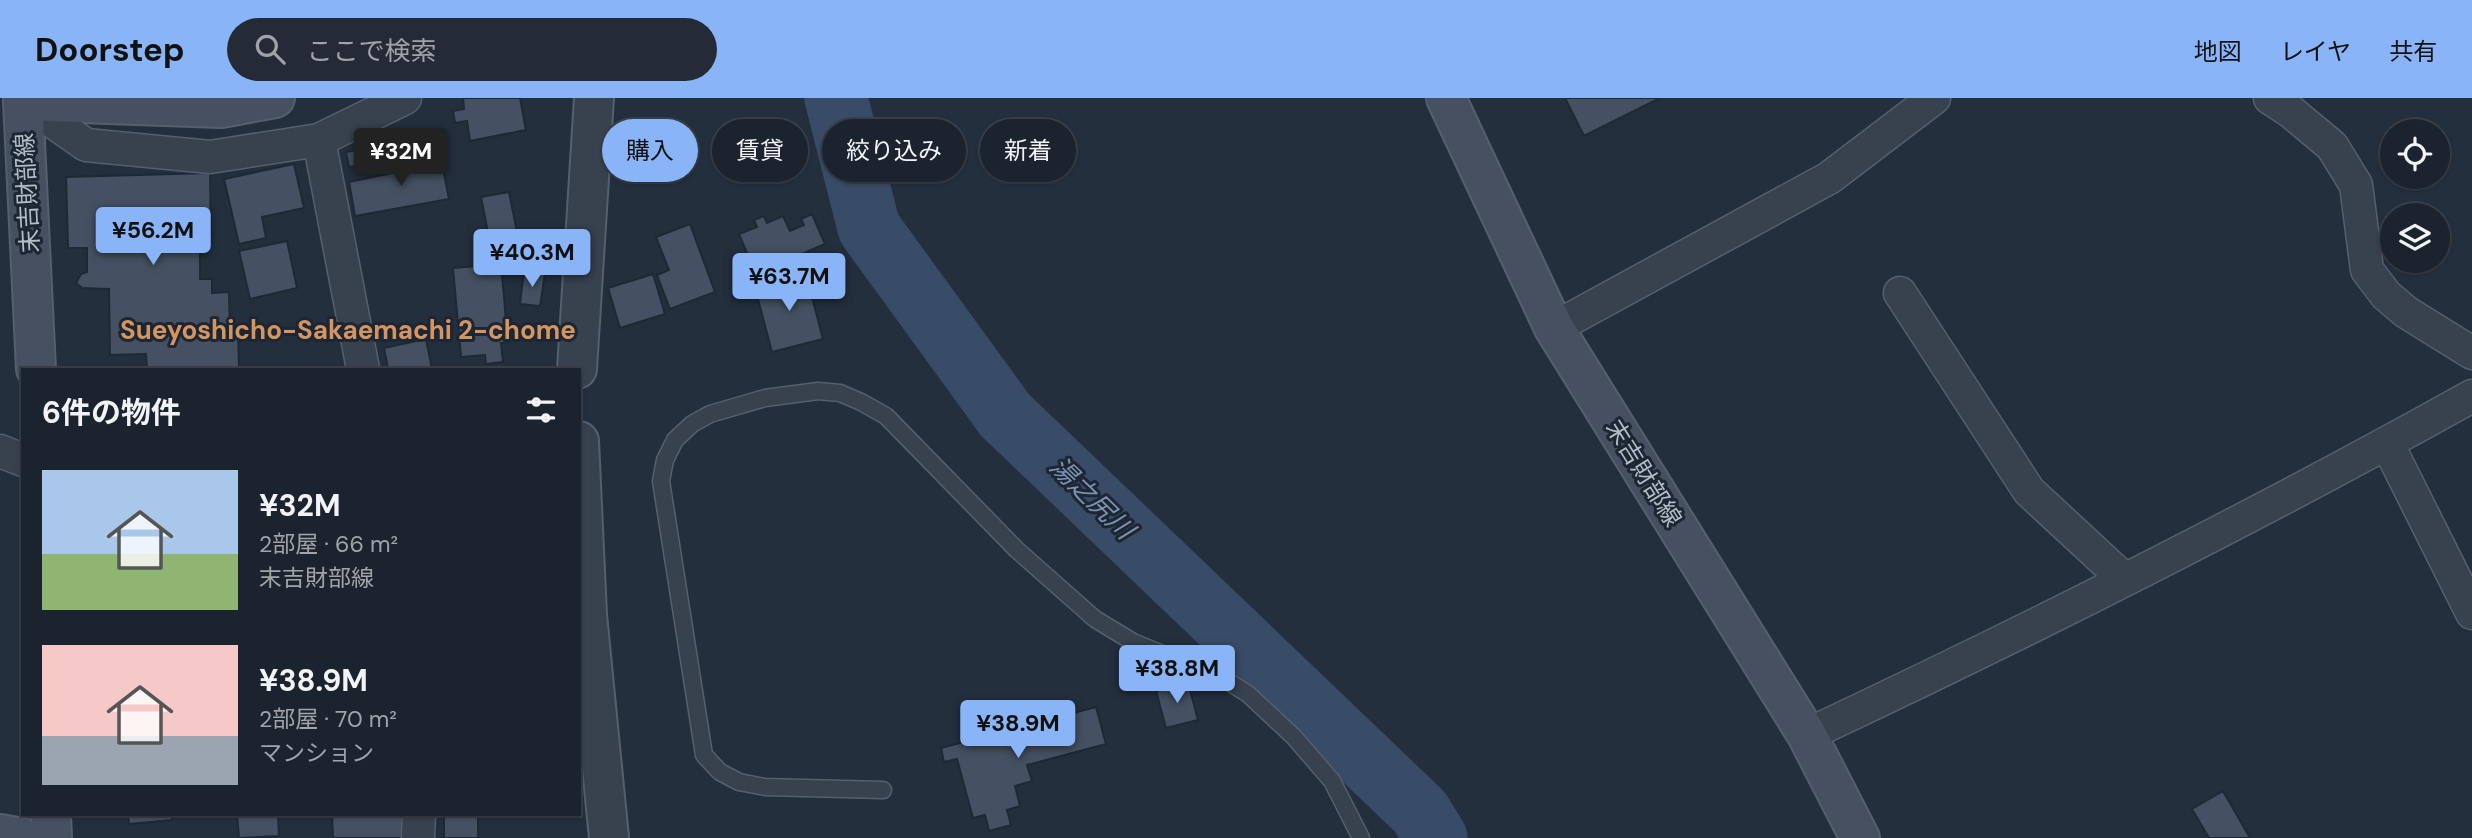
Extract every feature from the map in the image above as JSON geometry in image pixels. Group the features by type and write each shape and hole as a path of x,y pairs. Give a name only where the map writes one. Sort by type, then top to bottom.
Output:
{"main road":[{"name":"末吉財部線","path":"36,368 15,99 221,108 275,98"},
{"name":"末吉財部線","path":"1446,98 1553,328 1807,735 1860,838"},
{"path":"51,816 52,838"},
{"path":"0,834 22,838"}],"street":[{"path":"15,99 86,145 210,157 319,139 405,98"},
{"path":"577,368 594,98"},
{"path":"1553,328 1829,178 1934,98"},
{"path":"2270,98 2332,146 2356,184 2368,270 2386,295 2406,312 2472,354"},
{"path":"319,139 363,368"},
{"path":"1900,293 2029,491 2124,579"},
{"path":"1807,735 1934,675 2124,579 2472,396"},
{"path":"2387,443 2472,613"},
{"path":"0,451 21,459"},
{"path":"581,485 587,615 609,838"},
{"path":"418,838 419,816"}],"lane":[{"path":"883,790 765,787 739,782 720,772 704,755 661,481 665,460 675,440 692,424 710,414 765,398 818,391 840,393 886,416 1017,550 1095,619 1133,642 1172,658 1205,667 1248,694 1294,737 1332,781 1361,838"}],"building":[{"path":"463,98 520,98 526,130 470,141 467,121 455,123 453,111 464,109"},
{"path":"1565,98 1660,98 1584,136"},
{"path":"380,146 383,161 349,167 346,152"},
{"path":"441,158 449,199 355,216 349,182 393,173 392,167"},
{"path":"294,164 304,208 262,217 266,238 239,244 224,179"},
{"path":"210,173 211,235 200,235 200,279 212,279 212,293 229,292 230,332 238,331 239,368 147,368 146,354 110,355 109,289 82,288 76,283 81,274 87,272 87,248 68,248 66,177"},
{"path":"509,192 518,237 490,243 481,197"},
{"path":"812,214 825,244 739,281 731,260 747,253 739,234 757,227 754,220 764,216 767,223 783,216 790,231 804,225 801,219"},
{"path":"690,224 715,292 670,309 657,275 669,270 656,237"},
{"path":"287,241 297,288 250,299 239,251"},
{"path":"501,264 508,342 501,343 503,362 486,364 485,355 461,357 453,268"},
{"path":"524,271 545,274 540,306 520,304"},
{"path":"653,274 665,314 620,328 608,288"},
{"path":"806,274 823,339 772,352 755,288"},
{"path":"426,339 432,368 388,368 384,348"},
{"path":"1188,682 1198,720 1166,728 1156,691"},
{"path":"1096,707 1106,744 1027,765 1032,781 1015,786 1020,806 1007,810 1011,825 989,831 985,815 973,818 957,759 944,762 941,748"},
{"path":"2223,791 2250,838 2209,838 2192,809"},
{"path":"128,816 172,816 172,820 129,824"},
{"path":"237,816 278,816 279,836 239,838"},
{"path":"332,816 402,816 403,838 333,838"},
{"path":"444,816 478,816 478,838 444,838"}],"waterway":[{"name":"湯之尻川","path":"836,98 869,228 1005,415 1420,812 1436,838"}],"district":[{"name":"Sueyoshicho-Sakaemachi 2-chome","path":"348,330"}]}
